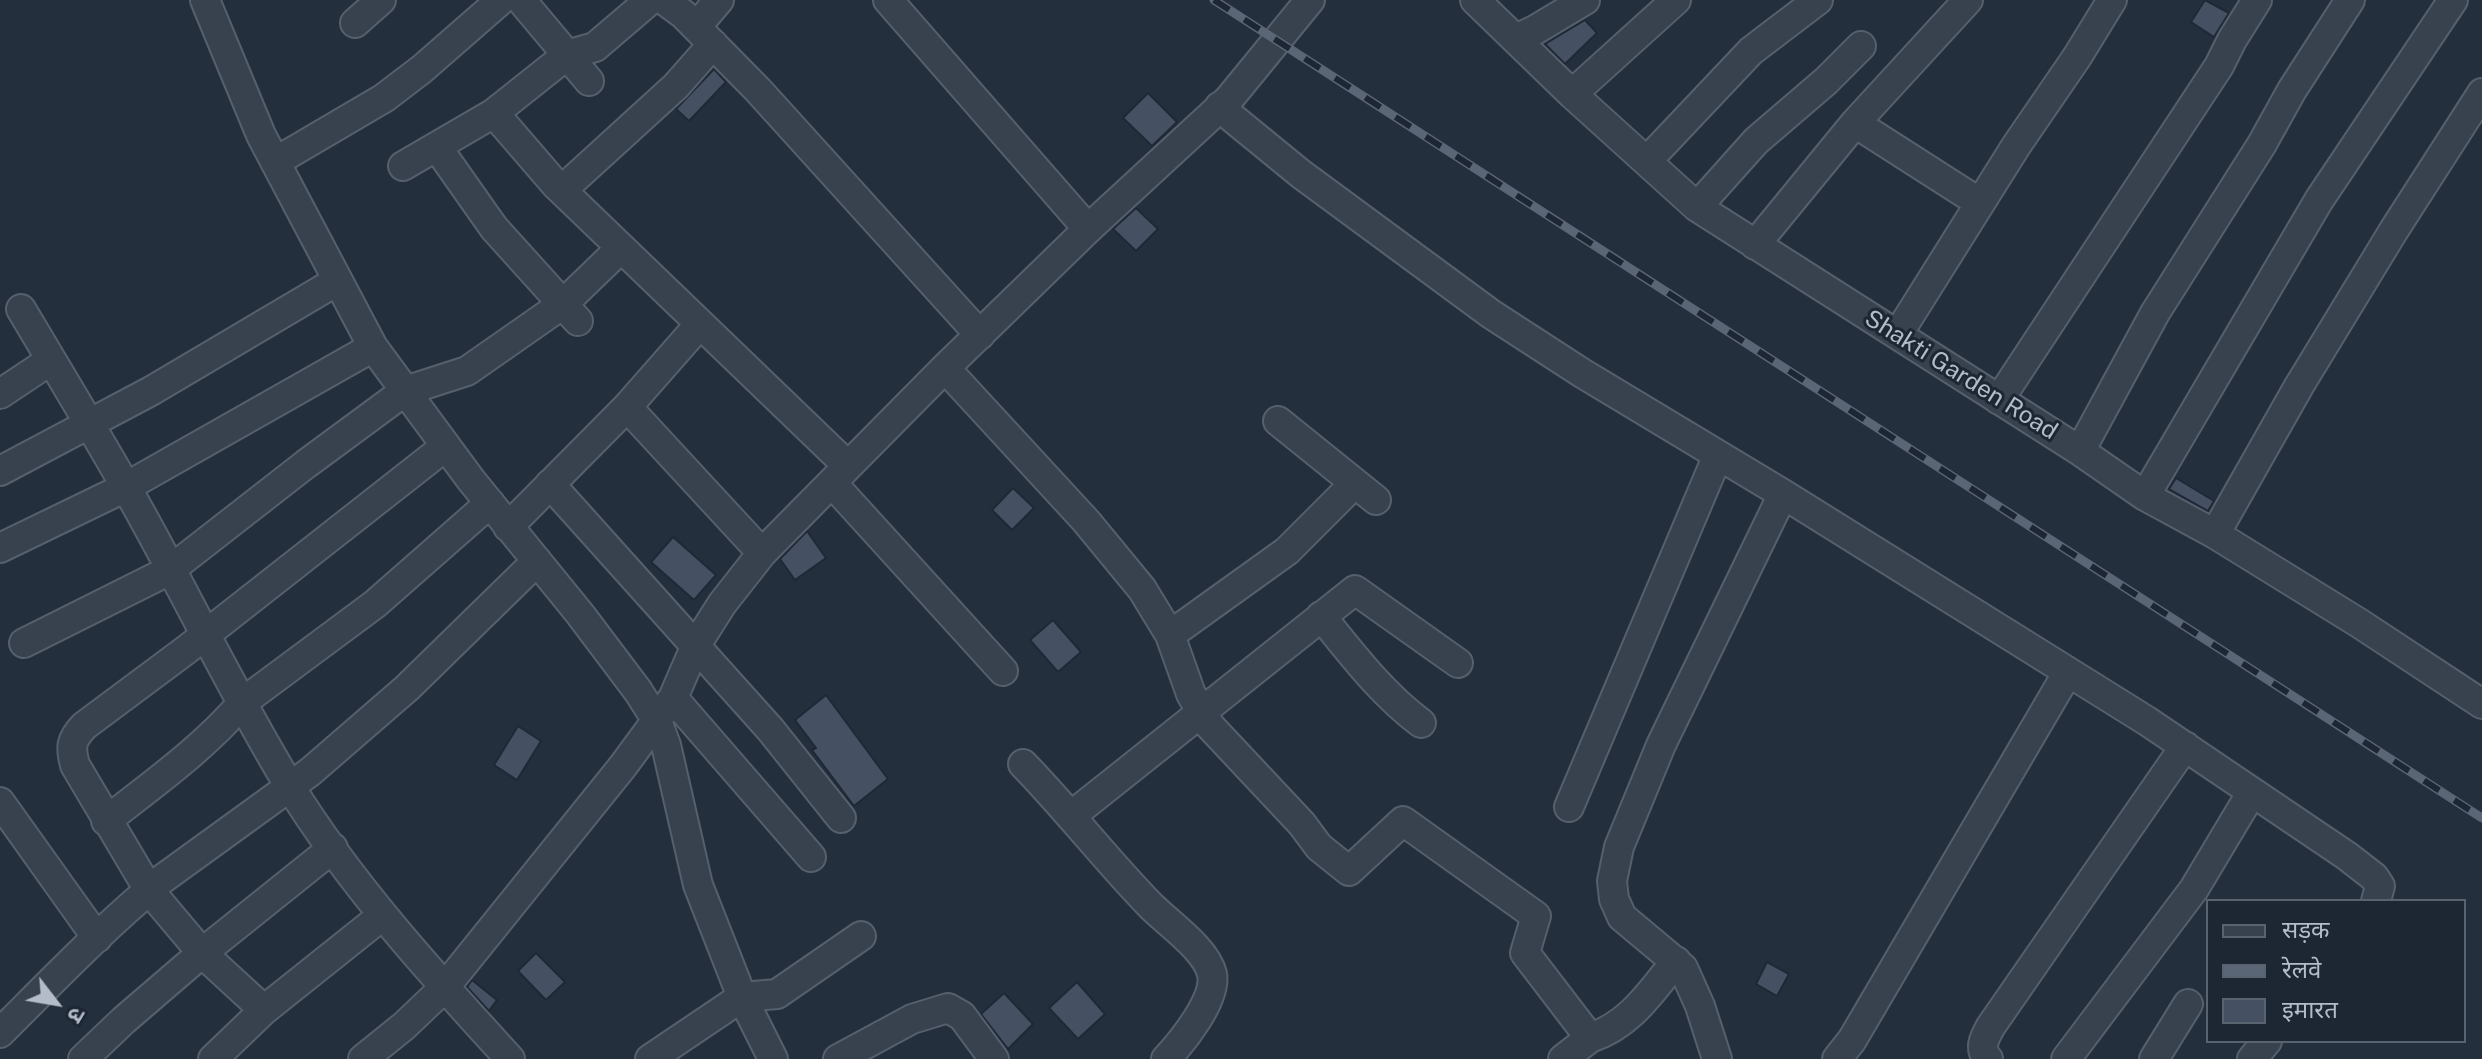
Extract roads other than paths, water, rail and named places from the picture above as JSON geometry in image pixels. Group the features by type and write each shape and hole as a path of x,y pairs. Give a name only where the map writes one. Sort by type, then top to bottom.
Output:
{"street":[{"path":"205,0 261,135 373,347 508,527 638,691 657,721 666,745 698,885 742,997 773,1059"},
{"path":"355,23 381,0"},
{"path":"275,162 384,98 501,0"},
{"path":"521,0 589,81"},
{"path":"403,166 494,113 567,55 595,47 650,0"},
{"path":"664,0 683,14 758,90 980,335"},
{"path":"562,190 676,86 704,36 719,0"},
{"path":"888,0 1088,229"},
{"path":"363,1059 445,987 623,766 673,698 696,645 722,604 762,553 945,368 1219,107 1310,0"},
{"name":"Shakti Garden Road","path":"1475,0 1572,94 1697,207 2080,451 2145,496 2215,534 2482,704"},
{"path":"1516,39 1585,0"},
{"path":"1572,94 1676,0"},
{"path":"1647,161 1751,51 1818,0"},
{"path":"1755,245 1855,123 1968,0"},
{"path":"1898,334 2112,0"},
{"path":"1999,400 2219,66 2257,0"},
{"path":"2080,451 2155,313 2350,0"},
{"path":"2145,496 2319,200 2453,0"},
{"path":"1697,207 1756,141 1826,81 1861,46"},
{"path":"2215,534 2307,373 2482,93"},
{"path":"1219,107 1301,174 1491,314 2185,746 2374,877 2380,886 2377,899"},
{"path":"494,113 562,190 700,324 840,474 1003,671"},
{"path":"1855,123 1980,203"},
{"path":"437,147 494,228 570,313"},
{"path":"24,643 170,570 405,391 467,371 570,313 621,248"},
{"path":"0,471 151,391 337,281"},
{"path":"21,309 126,487 290,786 383,915 505,1057"},
{"path":"508,527 627,407 700,324"},
{"path":"0,548 126,487 373,347"},
{"path":"0,394 51,360"},
{"path":"945,368 1086,521 1142,589 1170,635 1191,694 1210,726 1302,824 1319,847 1349,871 1403,821 1536,916 1525,953 1590,1038"},
{"path":"627,407 762,553"},
{"path":"1170,635 1365,491 1278,421"},
{"path":"264,1010 202,953 149,890 75,765 71,749 73,738 84,726 446,446"},
{"path":"1569,807 1718,455"},
{"path":"550,484 770,729 841,818"},
{"path":"1717,1059 1683,968 1622,917 1614,899 1612,881 1619,847 1661,745 1783,494"},
{"path":"106,821 171,769 243,702 375,604 490,503"},
{"path":"0,1033 149,890 310,772 407,688 537,561"},
{"path":"1071,816 1355,590 1458,663"},
{"path":"1321,616 1378,686 1396,705 1421,723"},
{"path":"1837,1059 1852,1040 2068,672"},
{"path":"673,698 811,857"},
{"path":"1988,1059 1983,1054 1983,1041 1991,1026 2185,746"},
{"path":"1023,764 1151,906 1198,950 1212,973 1212,987 1204,1006 1166,1059"},
{"path":"2066,1059 2194,889 2252,792"},
{"path":"0,802 97,938"},
{"path":"83,1059 202,953 333,848"},
{"path":"213,1059 264,1010 383,915"},
{"path":"650,1059 742,997 777,994 861,936"},
{"path":"1563,1059 1590,1038 1607,1033 1632,1016 1676,961"},
{"path":"2154,1059 2188,1004"},
{"path":"838,1059 912,1019 948,1008 962,1016 994,1059"},
{"path":"2252,1059 2265,1043"}],"railway":[{"path":"1214,0 2482,818"}]}
